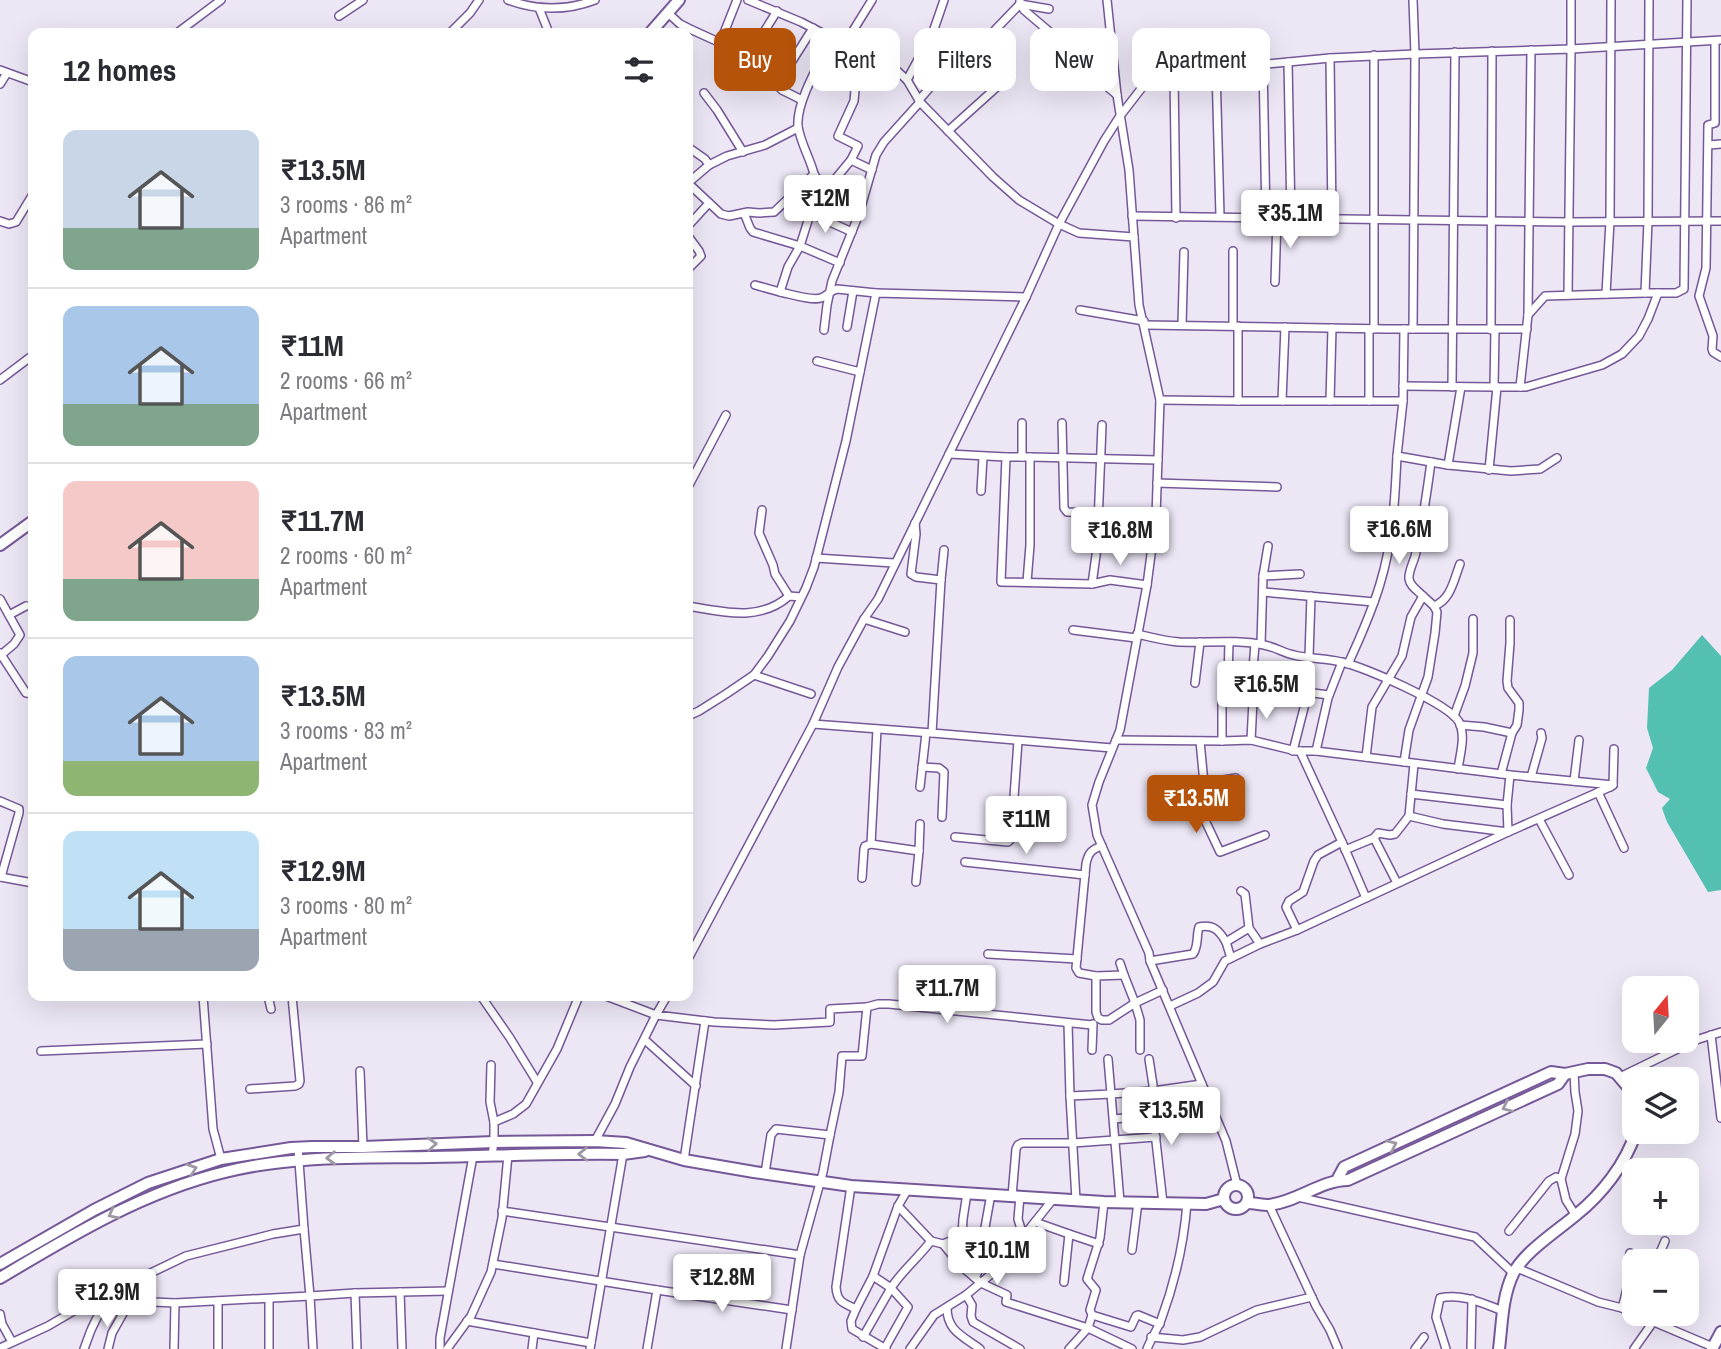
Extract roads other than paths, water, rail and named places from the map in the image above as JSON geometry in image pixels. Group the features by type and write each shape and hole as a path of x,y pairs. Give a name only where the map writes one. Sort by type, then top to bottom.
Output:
{"street":[{"path":"184,28 221,0"},
{"path":"339,16 363,0"},
{"path":"455,28 479,0"},
{"path":"508,0 532,8 579,6 595,0"},
{"path":"654,28 679,0"},
{"path":"726,28 737,0"},
{"path":"748,0 813,28"},
{"path":"855,28 872,0"},
{"path":"906,79 933,32 944,0"},
{"path":"1107,0 1117,95 1129,170 1139,305 1160,400 1156,516 1147,585 1119,730 1093,805 1097,835 1226,1141 1237,1185"},
{"path":"1316,751 1329,695 1380,586 1393,525 1408,329 1415,54 1413,0"},
{"path":"1567,295 1571,0"},
{"path":"1606,294 1611,0"},
{"path":"1645,293 1649,0"},
{"path":"1528,314 1545,296 1676,293 1684,289 1687,0"},
{"path":"1020,2 1024,10 1059,39 1083,66 1117,95"},
{"path":"1020,2 1049,9"},
{"path":"997,28 1020,2"},
{"path":"539,8 548,28"},
{"path":"766,28 777,11"},
{"path":"668,13 688,28"},
{"path":"693,30 714,40"},
{"path":"796,55 810,33"},
{"path":"1270,63 1374,55 1718,41 1715,123 1708,125 1706,268 1699,296 1717,335 1713,352 1721,356"},
{"path":"1520,387 1528,314 1531,50"},
{"path":"1489,470 1495,387 1491,220 1492,51"},
{"path":"1452,387 1455,52"},
{"path":"1369,401 1374,219 1374,55"},
{"path":"1330,58 1332,218"},
{"path":"1288,62 1291,218"},
{"path":"0,84 4,71 28,80"},
{"path":"900,74 920,101 948,131 1019,200 1071,231 1134,237"},
{"path":"810,83 802,100 798,128 814,174 827,190"},
{"path":"784,91 802,100"},
{"path":"780,292 788,267 800,246 810,213 851,160 858,146 838,136 854,101 855,91"},
{"path":"824,330 830,291 876,155 928,91"},
{"path":"948,131 992,91"},
{"path":"693,950 813,724 838,667 878,599 1059,224 1104,141 1139,91"},
{"path":"1174,91 1176,218"},
{"path":"1217,91 1220,216"},
{"path":"1264,91 1266,218"},
{"path":"704,93 743,152"},
{"path":"693,178 709,164 765,145 798,128"},
{"path":"1709,145 1721,144"},
{"path":"693,151 709,164"},
{"path":"851,160 872,170"},
{"path":"693,188 725,216 760,214 774,212 814,174"},
{"path":"0,221 9,224 16,222 28,202"},
{"path":"693,221 709,203"},
{"path":"744,213 754,232 800,246 840,263"},
{"path":"810,213 852,232"},
{"path":"1132,216 1569,222 1721,221"},
{"path":"1275,282 1277,218"},
{"path":"693,243 701,256 693,265"},
{"path":"1182,325 1184,251"},
{"path":"1233,251 1238,401"},
{"path":"755,285 813,299 823,298 836,289 876,293 1026,297"},
{"path":"847,327 853,291"},
{"path":"693,714 754,675 790,621 801,597 814,567 846,441 876,293"},
{"path":"1403,386 1526,387 1602,365 1622,354 1639,337 1658,293"},
{"path":"1080,310 1144,323 1182,325 1527,329"},
{"path":"1282,401 1285,327"},
{"path":"1330,401 1332,328"},
{"path":"0,380 28,359"},
{"path":"817,361 860,372"},
{"path":"1448,466 1461,387"},
{"path":"1160,400 1403,401"},
{"path":"693,478 726,415"},
{"path":"1022,423 1030,545 1027,582"},
{"path":"1062,423 1064,508 1067,512 1156,516"},
{"path":"1092,584 1097,548 1102,425"},
{"path":"948,454 1158,460"},
{"path":"1397,456 1448,466 1511,471 1540,470 1557,458"},
{"path":"981,491 983,457"},
{"path":"1006,457 1001,582 1092,584 1110,580 1147,585"},
{"path":"1404,762 1409,730 1428,677 1437,612 1409,581 1424,516 1431,463"},
{"path":"1157,483 1277,487"},
{"path":"762,510 759,533 775,575 789,596"},
{"path":"915,523 911,574 916,578 941,580"},
{"path":"0,545 28,525"},
{"path":"1252,681 1268,546"},
{"path":"920,787 929,733 944,550"},
{"path":"816,558 894,563"},
{"path":"1434,606 1441,604 1448,594 1460,564"},
{"path":"1263,576 1300,574"},
{"path":"1263,592 1374,602"},
{"path":"693,607 724,612 761,612 778,606 789,596 801,597"},
{"path":"1310,657 1311,596"},
{"path":"1366,757 1372,707 1402,656 1411,617 1423,596"},
{"path":"0,599 20,635 14,644 1,653 28,693"},
{"path":"9,615 26,606"},
{"path":"864,619 905,632"},
{"path":"1454,716 1473,653 1473,619"},
{"path":"1508,832 1506,775 1512,733 1517,725 1519,710 1519,703 1508,688 1507,681 1510,620"},
{"path":"1073,630 1175,642 1258,644 1291,655 1345,663 1423,696 1454,716 1460,725 1462,741 1458,769"},
{"path":"1195,683 1199,642"},
{"path":"1228,679 1229,642"},
{"path":"754,675 811,694"},
{"path":"1329,695 1313,693 1306,700 1296,751 1342,842 1366,898"},
{"path":"1222,701 1222,741"},
{"path":"1251,740 1253,701"},
{"path":"813,724 1112,748"},
{"path":"1460,725 1512,733"},
{"path":"871,844 877,729"},
{"path":"1531,778 1541,733"},
{"path":"1116,740 1251,740 1296,751 1316,751 1531,778 1613,785"},
{"path":"1574,781 1579,740"},
{"path":"955,837 1008,842 1012,839 1018,741"},
{"path":"1200,741 1202,814 1220,852 1265,835"},
{"path":"1613,785 1614,749"},
{"path":"1345,850 1374,838 1378,833 1395,834 1409,816 1414,764"},
{"path":"922,766 939,768 944,772 942,817"},
{"path":"1203,783 1236,778"},
{"path":"1170,1006 1198,993 1213,982 1225,961 1231,958 1613,785"},
{"path":"1598,792 1624,848"},
{"path":"1411,794 1507,805"},
{"path":"0,801 19,811 1,877 28,882"},
{"path":"1409,816 1443,824 1508,832"},
{"path":"1539,819 1569,875"},
{"path":"916,882 920,824"},
{"path":"1374,838 1397,883"},
{"path":"1297,930 1286,907 1287,903 1303,892 1318,855 1342,842"},
{"path":"862,878 865,846 871,844 919,851"},
{"path":"1102,846 1087,856 1076,968 1077,972 1096,976 1124,975"},
{"path":"965,862 1085,875"},
{"path":"1241,891 1244,894 1249,928 1260,944"},
{"path":"1150,961 1193,954 1197,930 1202,926 1214,927 1221,933 1231,958"},
{"path":"1226,942 1249,928"},
{"path":"988,954 1077,959"},
{"path":"1119,963 1135,1003 1140,1025 1140,1050"},
{"path":"1096,976 1098,1018"},
{"path":"1098,1018 1109,1020 1135,1003 1163,990"},
{"path":"203,1001 213,1129 221,1159"},
{"path":"269,1001 271,1009"},
{"path":"250,1088 299,1084 292,1001"},
{"path":"484,1001 537,1082"},
{"path":"494,1122 513,1114 526,1104 557,1049 577,1001"},
{"path":"619,1001 656,1015 774,1025 830,1022 830,1009 889,1004 1092,1025"},
{"path":"595,1141 664,1001"},
{"path":"786,1349 800,1255 830,1135 839,1092 842,1056 862,1056 867,1007"},
{"path":"1092,1050 1092,1025 1098,1018"},
{"path":"684,1160 705,1021"},
{"path":"1068,1024 1076,1200"},
{"path":"1620,1077 1696,1040 1721,1032"},
{"path":"1711,1035 1721,1118"},
{"path":"645,1040 696,1086"},
{"path":"41,1051 206,1044"},
{"path":"1108,1059 1120,1202"},
{"path":"1149,1059 1163,1203"},
{"path":"491,1065 490,1102 494,1122 492,1155"},
{"path":"1247,1203 1269,1205 1337,1180 1348,1180 1558,1084 1570,1073 1605,1069 1616,1073 1622,1079"},
{"path":"360,1071 363,1147"},
{"path":"1570,1073 1578,1111 1561,1179 1566,1200 1576,1216"},
{"path":"1070,1096 1153,1091 1202,1084"},
{"path":"1114,1119 1153,1115"},
{"path":"765,1173 771,1135 776,1129 830,1135"},
{"path":"1024,1238 1018,1219 1016,1196 1018,1145 1156,1137"},
{"path":"0,1264 94,1210 148,1183 221,1159 363,1147 595,1141 626,1143 684,1160 851,1185 1104,1202 1206,1204 1224,1199"},
{"path":"1499,1349 1503,1311 1515,1270 1552,1233 1590,1203 1611,1180 1631,1144"},
{"path":"0,1278 85,1227 134,1203 226,1171 298,1154 473,1156 623,1154 651,1150"},
{"path":"298,1154 313,1349"},
{"path":"467,1321 591,1346 623,1154"},
{"path":"447,1349 467,1321 491,1272 502,1211 508,1155"},
{"path":"440,1349 473,1156"},
{"path":"1509,1231 1549,1181 1556,1177 1561,1179"},
{"path":"851,1185 836,1287 837,1297 844,1304 856,1309"},
{"path":"1237,1185 1248,1193 1247,1203 1241,1209 1228,1207 1224,1199 1225,1191 1237,1185"},
{"path":"873,1276 891,1288 908,1307 885,1349 852,1329 851,1321 873,1276 898,1206 908,1189"},
{"path":"943,1244 962,1236 967,1193"},
{"path":"978,1280 991,1195"},
{"path":"1297,1196 1475,1237 1515,1270 1598,1302 1622,1308"},
{"path":"909,1349 939,1311 966,1295 978,1280 995,1271 1055,1198"},
{"path":"1069,1349 1088,1328 1092,1315 1090,1310 1096,1290 1087,1279 1099,1244 1104,1202"},
{"path":"1132,1250 1139,1202"},
{"path":"1147,1349 1160,1324 1173,1284 1184,1233 1187,1203"},
{"path":"1269,1205 1338,1349"},
{"path":"898,1206 931,1241 943,1244 961,1266 978,1280 1007,1295 1006,1302 1088,1328 1132,1349"},
{"path":"502,1211 800,1255"},
{"path":"1035,1222 1099,1244"},
{"path":"118,1297 131,1282 186,1256 304,1229"},
{"path":"1064,1282 1069,1234"},
{"path":"863,1337 902,1272 931,1241"},
{"path":"1662,1249 1665,1241"},
{"path":"493,1264 792,1310"},
{"path":"647,1349 657,1290"},
{"path":"0,1348 84,1306 118,1297 130,1301 175,1303 448,1291"},
{"path":"400,1292 402,1349"},
{"path":"355,1293 357,1349"},
{"path":"966,1295 972,1305 973,1322 1020,1349"},
{"path":"1446,1349 1436,1317 1440,1298 1454,1296 1472,1299 1503,1311"},
{"path":"1151,1337 1182,1340 1200,1337 1257,1310 1312,1297"},
{"path":"269,1298 269,1349"},
{"path":"84,1349 106,1299"},
{"path":"1471,1349 1472,1299"},
{"path":"108,1349 112,1333 130,1301"},
{"path":"218,1301 218,1349"},
{"path":"174,1349 175,1303"},
{"path":"947,1308 947,1319 951,1328 980,1349"},
{"path":"0,1314 2,1324 12,1342"},
{"path":"1092,1315 1130,1327 1138,1315 1160,1324"},
{"path":"1634,1349 1650,1326"},
{"path":"1665,1326 1712,1348 1721,1332"},
{"path":"532,1349 534,1333"},
{"path":"1415,1349 1424,1337"}]}
